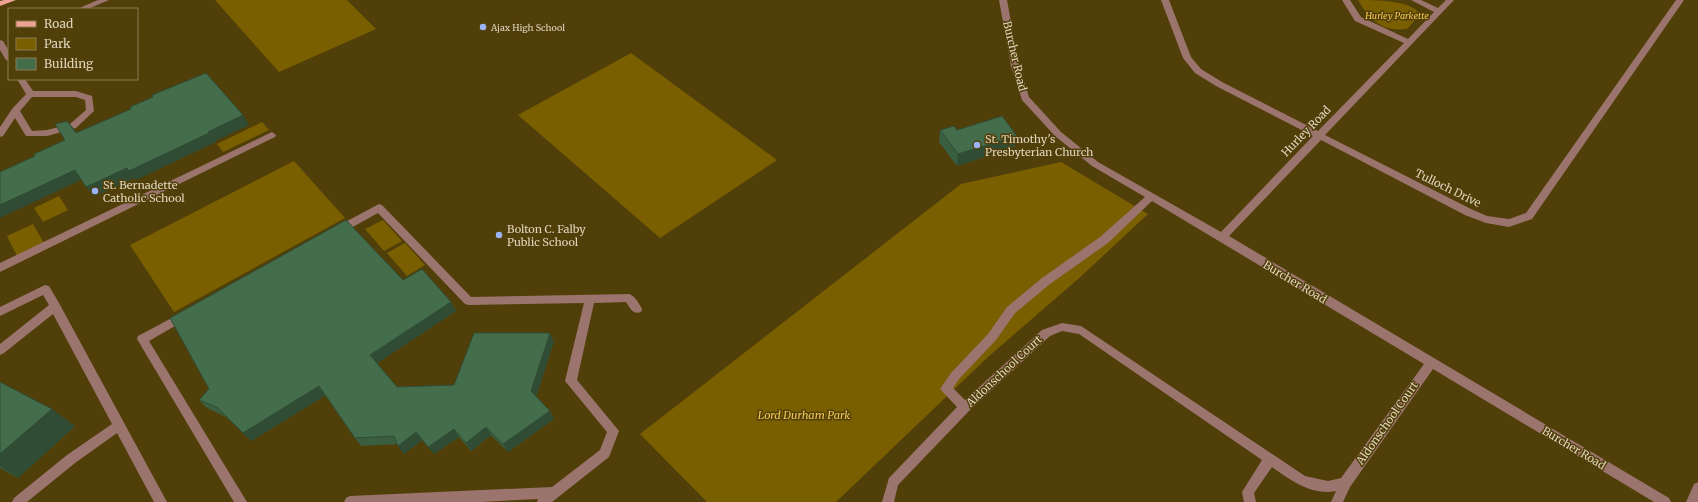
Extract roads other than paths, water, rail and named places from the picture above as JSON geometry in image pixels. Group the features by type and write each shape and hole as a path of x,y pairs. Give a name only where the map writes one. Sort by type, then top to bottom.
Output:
{"main road":[{"path":"0,4 12,0"}],"street":[{"path":"84,8 105,0"},
{"name":"Burcher Road","path":"1003,0 1016,66 1026,98 1058,134 1095,164 1222,237 1430,363 1665,502"},
{"name":"Tulloch Drive","path":"1165,0 1187,58 1198,71 1219,84 1468,212 1486,219 1509,223 1528,216 1680,0"},
{"path":"1346,0 1358,19 1408,42"},
{"path":"1415,0 1439,11"},
{"name":"Hurley Road","path":"1222,237 1318,135 1450,0"},
{"path":"3,44 8,56"},
{"path":"22,80 30,94"},
{"path":"0,134 15,110 30,94 76,94 89,98 90,111 73,126 47,133 29,134 15,110"},
{"path":"0,268 272,135"},
{"path":"965,407 946,389 955,376 992,338 1011,310 1046,281 1104,240 1151,197"},
{"path":"330,235 379,208 469,301 629,298 637,310"},
{"path":"0,312 45,289 161,502"},
{"path":"544,502 605,453 613,431 571,381 590,299"},
{"path":"0,350 55,306"},
{"path":"191,312 142,339 241,502"},
{"name":"Aldonschool Court","path":"888,502 893,482 965,407 1046,332 1062,327 1081,330 1302,481 1328,487 1345,483"},
{"name":"Aldonschool Court","path":"1337,502 1345,483 1430,363"},
{"path":"18,502 71,459 120,425"},
{"path":"1250,502 1248,492 1270,460"},
{"path":"1692,502 1698,488"},
{"path":"350,502 556,492"}],"place":[{"name":"Ajax High School","path":"483,27"},
{"name":"St. Timothy's Presbyterian Church","path":"977,145"},
{"name":"St. Bernadette Catholic School","path":"95,191"},
{"name":"Bolton C. Falby Public School","path":"499,235"}],"park label":[{"name":"Hurley Parkette","path":"1397,15"},
{"name":"Lord Durham Park","path":"804,415"}]}
